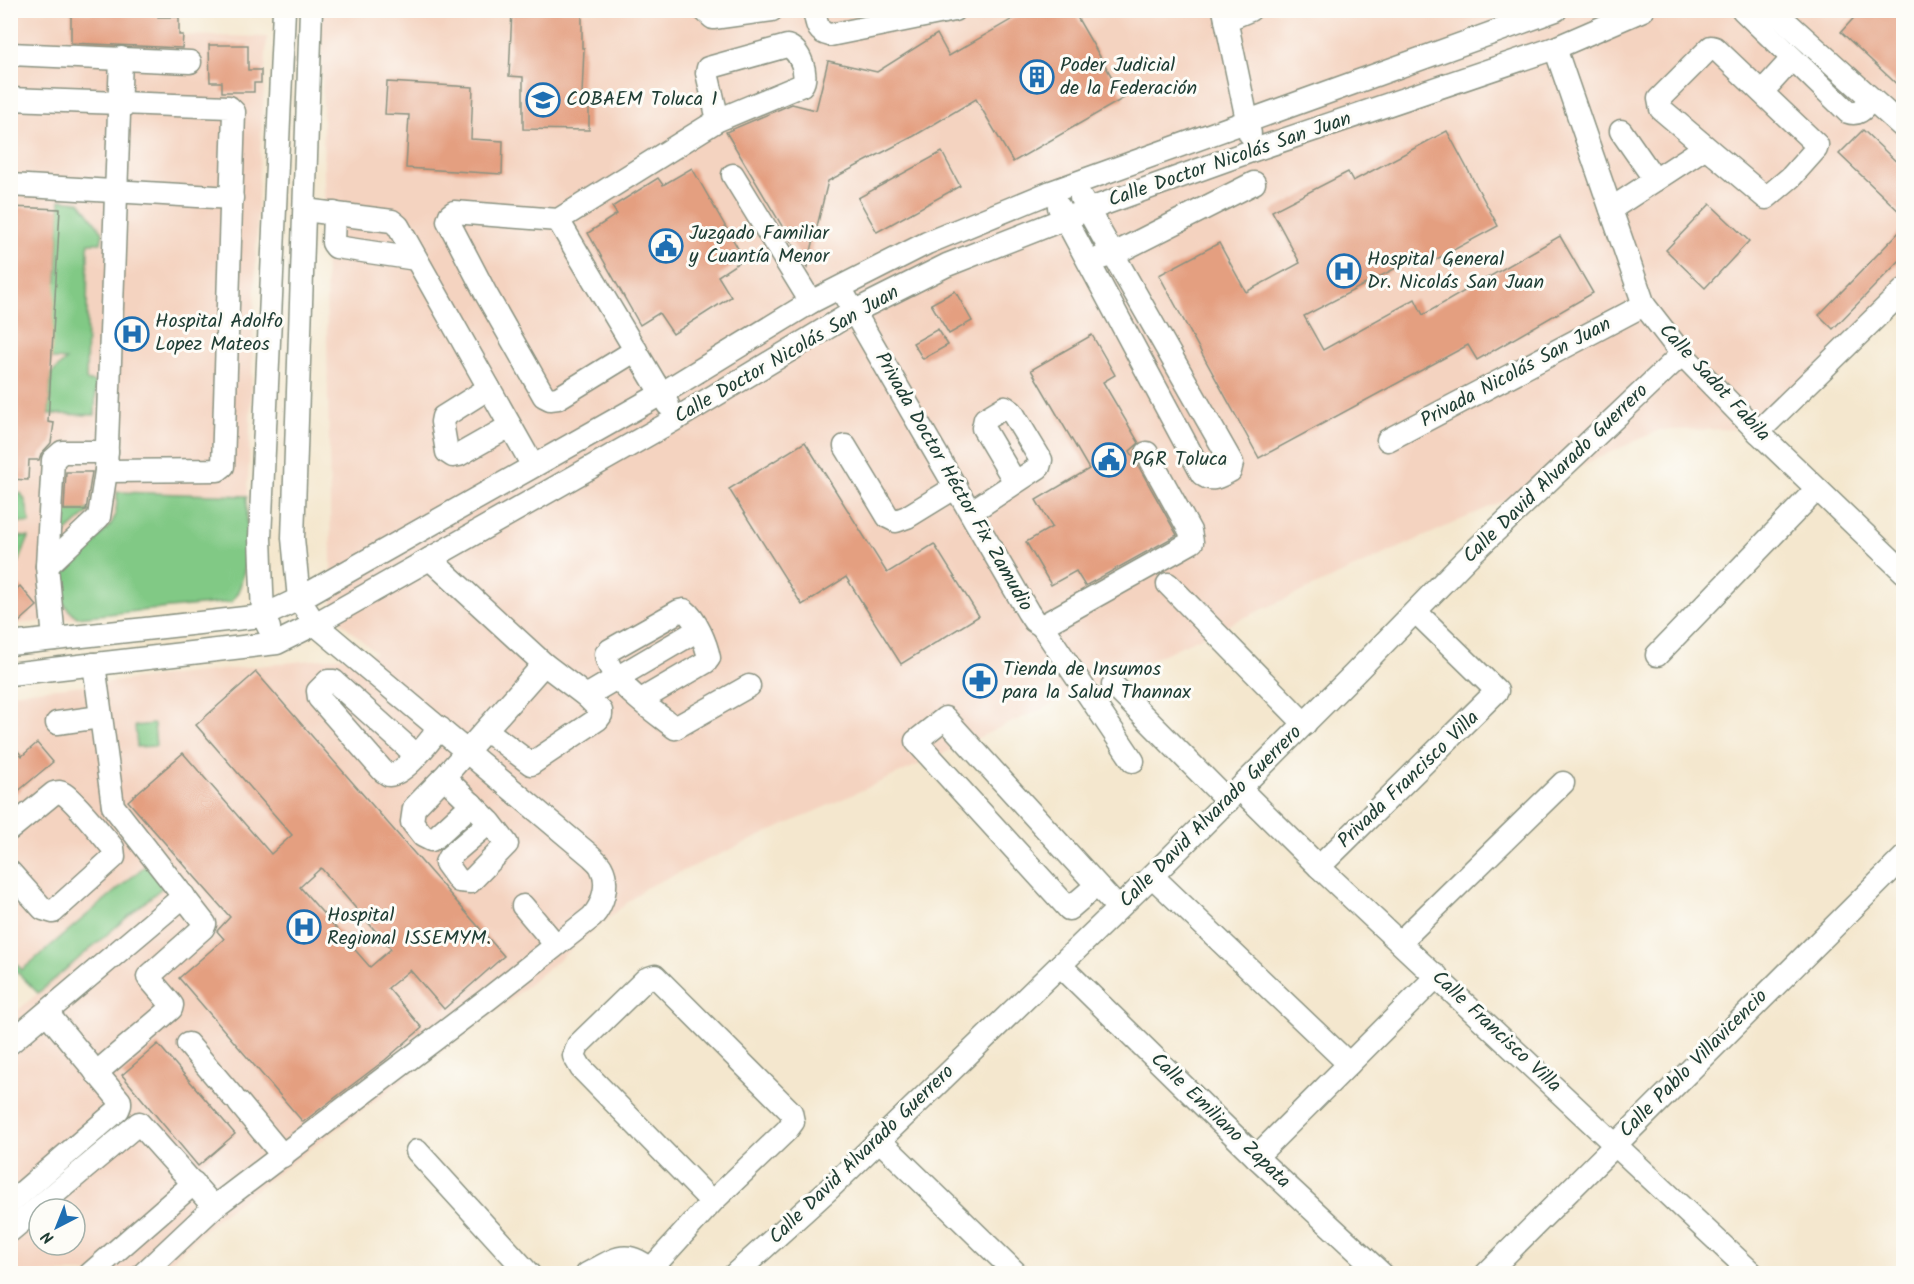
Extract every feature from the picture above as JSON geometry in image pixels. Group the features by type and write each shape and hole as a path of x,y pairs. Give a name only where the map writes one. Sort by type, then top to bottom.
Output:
{"street":[{"path":"277,643 263,616 260,538 284,10"},
{"path":"143,1274 214,1207 556,945 600,908 605,887 601,867 578,844 315,624 299,599 293,538 311,10"},
{"path":"704,10 713,18 758,11"},
{"path":"814,10 818,29 830,35 944,12"},
{"path":"1250,10 1225,15 1254,150"},
{"name":"Calle Doctor Nicolás San Juan","path":"10,644 263,616 299,599 661,394 811,302 927,243 1051,192 1556,10"},
{"name":"Calle Doctor Nicolás San Juan","path":"10,674 277,643 315,624 676,419 855,310 947,265 1064,218 1254,150 1555,48 1643,10"},
{"path":"1743,10 1848,112 1854,114 1860,112 1871,100"},
{"path":"1773,10 1904,128"},
{"name":"Calle Sadot Fabila","path":"1555,48 1644,305 1682,354 1758,432 1904,572"},
{"path":"1708,48 1715,48 1817,146 1791,177 1766,198 1704,148 1661,109 1659,99 1708,48"},
{"path":"10,54 190,62"},
{"path":"47,566 107,522 106,462 121,58"},
{"path":"1762,92 1792,59"},
{"path":"10,99 120,102 229,107 232,109 234,150 223,466 218,470 106,462 62,452 53,460 47,566 54,639"},
{"path":"636,350 558,398 550,399 544,396 448,221 450,215 454,212 558,220 718,120"},
{"path":"1621,131 1655,180"},
{"path":"1611,209 1704,148"},
{"path":"1194,172 1211,204"},
{"path":"733,176 811,302"},
{"path":"1089,261 1112,255 1254,183"},
{"path":"1051,192 1202,474 1213,479 1230,471 1232,463 1112,255 1074,184"},
{"path":"10,185 231,198"},
{"path":"305,210 392,220 398,225 533,466"},
{"path":"334,213 333,243 336,247 416,259"},
{"path":"558,220 676,419"},
{"name":"Privada Doctor Héctor Fix Zamudio","path":"839,287 855,310 1034,621 1042,626 1192,542 1190,531 1180,510 1147,453"},
{"path":"1758,432 1904,290"},
{"path":"1113,306 1135,294"},
{"name":"Privada Nicolás San Juan","path":"1388,440 1644,305"},
{"name":"Calle David Alvarado Guerrero","path":"735,1274 830,1188 1060,966 1305,724 1467,558 1682,354"},
{"path":"489,388 444,417 442,422 447,452 453,456 459,455 510,426"},
{"path":"845,446 888,517 896,521 907,517 956,487"},
{"path":"970,512 1015,482"},
{"path":"1657,655 1817,489"},
{"path":"430,559 544,664 586,696 601,711 601,715 531,764 486,730"},
{"path":"1168,584 1305,724"},
{"path":"641,700 706,662 709,657 698,630 684,610 609,650 606,660 616,678 641,700 675,728 749,686"},
{"name":"Privada Francisco Villa","path":"1319,867 1497,691 1416,612"},
{"path":"1042,626 1133,761"},
{"path":"94,664 113,806 203,920 203,928 148,977 172,1007 96,1073"},
{"path":"472,804 431,840 423,836 412,822 412,811 544,664"},
{"path":"586,696 616,678"},
{"name":"Calle Francisco Villa","path":"1113,685 1234,795 1319,867 1753,1274"},
{"path":"57,723 100,717"},
{"path":"1097,885 1069,909 916,741 945,718 1118,908"},
{"path":"416,755 440,728"},
{"path":"444,777 490,822"},
{"path":"1400,942 1563,783"},
{"path":"10,829 54,793 60,792 80,811 115,853 114,857 53,912 43,909 10,872"},
{"name":"Calle Pablo Villavicencio","path":"1486,1274 1904,856"},
{"path":"1152,876 1349,1064"},
{"path":"10,1043 184,896"},
{"path":"523,906 556,945"},
{"name":"Calle Emiliano Zapata","path":"1060,966 1256,1157 1382,1274"},
{"path":"587,1274 620,1256 629,1256 653,1271 712,1202 793,1122 791,1112 655,976 646,979 578,1045 574,1056 581,1068 712,1202"},
{"path":"1256,1157 1437,976"},
{"path":"10,1203 120,1106 120,1101 47,1013"},
{"path":"188,1044 283,1156"},
{"path":"10,1231 135,1124 142,1125 214,1207"},
{"path":"879,1140 1017,1274"},
{"path":"417,1151 529,1274"},
{"path":"90,1274 194,1183"}],"shaded area":[{"name":"Hospital Adolfo Lopez Mateos","path":"11,11 179,11 179,35 267,37 259,172 245,572 237,597 231,602 18,624 11,628"},
{"path":"321,11 1903,11 1903,310 1752,429 1660,430 645,888 499,1009 217,1218 158,1273 11,1273 10,1017 38,993 11,966 11,693 376,653 332,614"}],"green space":[{"path":"60,200 80,202 103,232 101,243 89,243 88,248 86,380 96,383 95,415 49,414 51,374 66,360 34,357 11,279 57,281"},
{"path":"117,492 247,496 245,567 242,581 231,602 77,617 69,610 61,595 63,574 74,558 111,524 116,513"},
{"path":"21,493 26,502 30,523 11,522 11,499"},
{"path":"62,510 91,510 65,533 62,531"},
{"path":"11,536 29,537 11,575"},
{"path":"154,724 156,746 137,747 135,726"},
{"path":"146,865 164,886 38,993 11,966 10,957 22,970"}],"building":[{"path":"91,10 158,11 158,17 179,17 179,35 183,35 182,48 71,43 71,12 91,13"},
{"path":"512,10 582,10 582,48 584,48 582,95 589,95 589,130 523,129 523,77 509,76"},
{"path":"1028,10 1073,10 1124,98 1013,162 976,99 914,136 828,181 807,268 726,132 792,104 816,110 828,61 877,72 937,34 949,56"},
{"path":"1861,10 1904,10 1904,91 1841,32"},
{"path":"209,45 248,45 248,70 261,70 261,83 254,83 254,92 222,92 222,82 210,82"},
{"path":"387,82 473,87 471,139 503,141 502,174 406,168 409,115 385,114"},
{"path":"1863,130 1904,169 1904,216 1839,154"},
{"path":"1447,131 1498,226 1422,267 1417,257 1304,316 1323,350 1415,299 1423,315 1560,236 1593,293 1477,360 1468,345 1259,458 1159,275 1219,243 1246,292 1300,263 1272,211 1348,172 1353,181"},
{"path":"942,152 960,186 877,232 858,198"},
{"name":"Juzgado Familiar y Cuantía Menor","path":"692,168 744,259 718,276 731,297 673,334 659,313 640,325 588,233 617,214 612,207 658,178 663,185"},
{"path":"1710,204 1749,241 1705,288 1666,250"},
{"path":"10,207 60,209 48,422 54,423 51,443 41,454 39,460 29,460 28,480 10,479"},
{"path":"1904,227 1904,256 1833,329 1819,315"},
{"path":"955,291 972,321 949,334 931,304"},
{"path":"938,329 948,345 923,359 913,343"},
{"name":"PGR Toluca","path":"1092,335 1115,375 1103,382 1139,443 1130,451 1177,535 1085,586 1076,571 1051,585 1026,542 1052,527 1036,500 1089,469 1031,370"},
{"path":"805,442 887,573 934,544 979,616 901,664 846,577 802,605 729,489"},
{"path":"66,472 92,472 86,510 64,510"},
{"path":"20,586 37,606 10,630 10,595"},
{"path":"256,672 504,956 444,1009 410,970 388,988 422,1028 385,1060 303,1122 179,978 224,939 217,931 230,917 128,801 183,753 271,854 292,835 196,725","holes":["321,868 391,949 370,967 300,887"]},
{"path":"10,742 22,756 37,743 53,762 10,798"},
{"path":"158,1044 235,1134 198,1166 122,1075"}],"place":[{"name":"Poder Judicial de la Federación","path":"1037,77"},
{"name":"COBAEM Toluca 1","path":"543,100"},
{"name":"Juzgado Familiar y Cuantía Menor","path":"666,246"},
{"name":"Hospital General Dr. Nicolás San Juan","path":"1344,271"},
{"name":"Hospital Adolfo Lopez Mateos","path":"132,334"},
{"name":"PGR Toluca","path":"1109,460"},
{"name":"Tienda de Insumos para la Salud Thannax","path":"980,681"},
{"name":"Hospital Regional ISSEMYM.","path":"304,927"}]}
